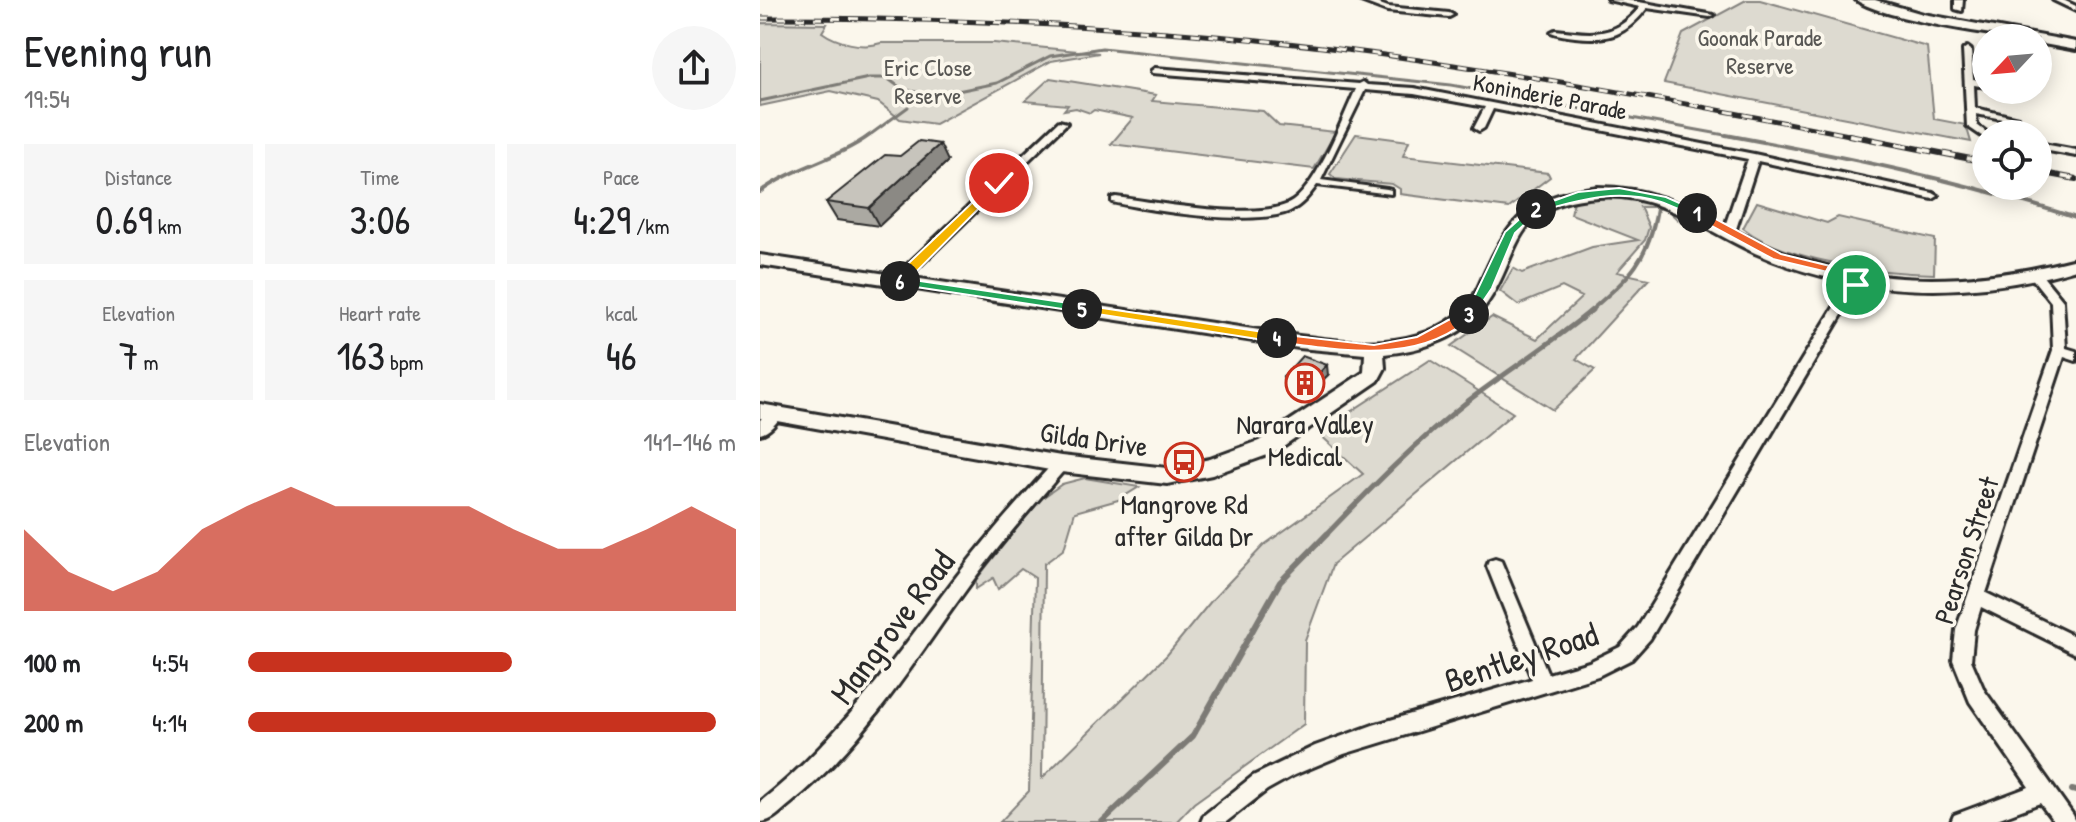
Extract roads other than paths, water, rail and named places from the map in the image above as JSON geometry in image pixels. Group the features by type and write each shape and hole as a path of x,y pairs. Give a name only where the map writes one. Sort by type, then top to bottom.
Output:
{"main road":[{"path":"1862,0 1921,17 1972,27"},
{"path":"2052,42 2076,46"},
{"path":"760,260 1312,344 1374,350 1420,341 1468,315 1487,288 1510,232 1527,214 1550,203 1594,193 1640,193 1688,209 1777,256 1859,276 1955,286 2037,277 2076,264"},
{"name":"Gilda Drive","path":"765,418 1061,464 1167,476 1244,456 1283,438 1363,383 1375,368 1374,350"}],"street":[{"path":"1362,0 1387,9 1449,15"},
{"path":"1612,0 1710,15"},
{"path":"2057,0 2076,9"},
{"path":"1555,32 1598,36 1619,32 1630,27 1645,5"},
{"path":"1967,50 1972,126"},
{"name":"Koninderie Parade","path":"1155,71 1363,85 1754,157 1933,196"},
{"path":"1968,81 1972,82"},
{"path":"1116,200 1255,216 1295,205 1314,182 1363,85"},
{"path":"1479,128 1490,106"},
{"path":"1970,110 2013,118"},
{"path":"897,281 1062,123"},
{"path":"2052,149 2076,153"},
{"path":"1729,232 1754,157"},
{"path":"1314,182 1387,192"},
{"name":"Bentley Road","path":"1211,822 1235,797 1300,760 1356,739 1613,662 1644,633 1859,276"},
{"name":"Pearson Street","path":"2037,277 2057,301 2068,353 1977,597 1963,645 1968,676 1988,714 2066,822"},
{"name":"Mangrove Road","path":"760,815 804,779 868,711 997,537 1061,464"},
{"path":"1495,566 1543,685"},
{"path":"1977,597 2076,646"},
{"path":"1961,822 2043,792"}],"waterway":[{"path":"760,101 869,78 887,78 902,89 933,96 997,83 1050,56 1102,48 1451,85 1736,137"},
{"path":"867,137 908,107"},
{"path":"760,192 870,135"},
{"path":"1726,135 1902,170 2076,218"},
{"path":"1589,312 1635,267 1648,243 1657,209"},
{"path":"1325,536 1449,416 1592,310"},
{"path":"1102,822 1193,736 1280,582 1327,534"},
{"path":"2072,790 2076,791"}],"railway":[{"path":"760,18 1041,24 1252,39 1457,65 1859,137"},
{"path":"1849,135 1972,159"},
{"path":"2052,175 2076,179"}],"place":[{"name":"Narara Valley Medical","path":"1305,383"},
{"name":"Mangrove Rd after Gilda Dr","path":"1184,462"}],"park label":[{"name":"Goonak Parade Reserve","path":"1760,52"},
{"name":"Eric Close Reserve","path":"928,82"}]}
